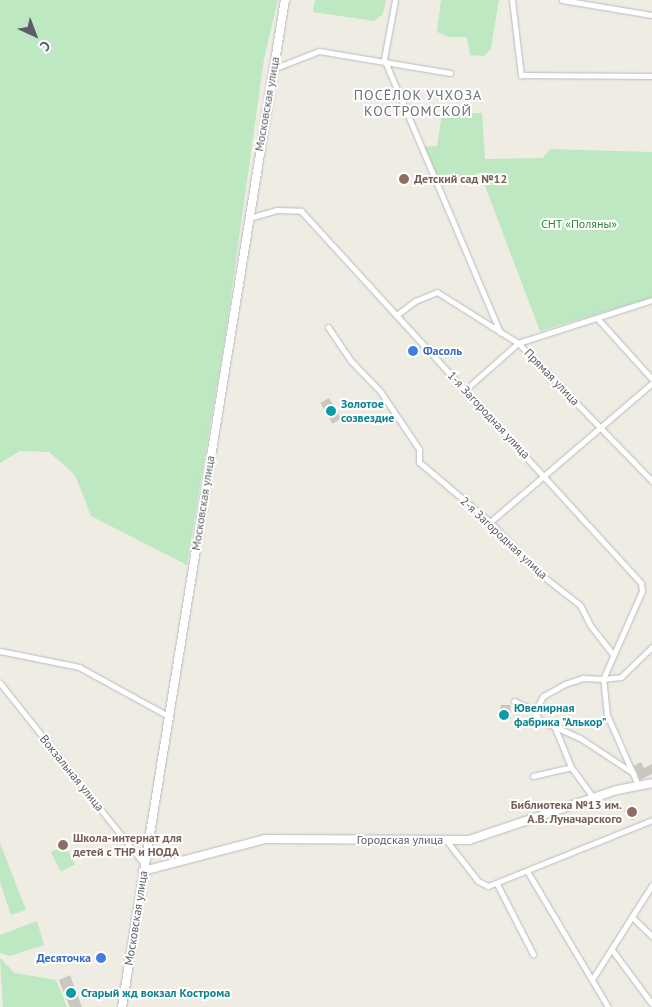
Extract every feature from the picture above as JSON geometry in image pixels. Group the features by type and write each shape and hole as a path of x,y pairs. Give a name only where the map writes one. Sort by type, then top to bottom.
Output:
{"main road":[{"name":"Московская улица","path":"122,1007 272,69 285,0"},
{"name":"Городская улица","path":"143,868 265,840 446,840 496,834 594,799 652,783"}],"street":[{"path":"395,0 384,59 500,332"},
{"path":"512,0 521,75 652,76"},
{"path":"562,0 652,15"},
{"path":"272,69 319,51 384,59 450,73"},
{"name":"1-я Загородная улица","path":"248,218 277,210 301,212 398,314 641,583 642,591 612,652 604,679"},
{"name":"Прямая улица","path":"398,314 416,301 437,292 518,343 652,481"},
{"path":"466,389 518,343 652,300"},
{"path":"597,318 652,380"},
{"name":"2-я Загородная улица","path":"328,326 350,360 380,391 418,449 419,462 490,522 535,570 580,605 590,626 612,652"},
{"path":"490,522 652,383"},
{"path":"535,711 543,696 565,684 583,678 604,679 621,676 652,647"},
{"path":"0,652 79,667 168,716"},
{"path":"604,679 607,715 638,786"},
{"name":"Вокзальная улица","path":"0,683 143,868"},
{"path":"514,701 535,711 539,720 580,738 633,773"},
{"path":"555,728 571,767 594,799"},
{"path":"533,776 571,767"},
{"path":"446,840 478,881 488,886 497,884 652,820"},
{"path":"527,871 569,947 593,978 608,1007"},
{"path":"497,884 533,954"},
{"path":"593,978 652,885"},
{"path":"632,917 652,936"},
{"path":"612,950 652,1004"}],"green space":[{"path":"0,0 278,0 264,59 227,324 187,565 91,516 75,475 49,452 20,451 0,463"},
{"path":"315,0 386,0 383,14 374,21 313,12"},
{"path":"441,0 499,0 491,48 485,56 470,55 467,37 449,37 437,32"},
{"name":"СНТ «Поляны»","path":"482,113 485,159 543,158 550,149 652,152 652,298 540,331 480,173 441,184 424,147 437,146 442,114"},
{"path":"0,843 26,910 11,915 0,882"},
{"path":"65,845 75,865 61,872 51,852"},
{"path":"37,921 44,945 10,956 0,953 0,935"},
{"path":"0,958 15,973 56,980 67,1007 3,1007"}],"building":[{"name":"Золотое созвездие","path":"329,398 341,419 332,424 320,403"},
{"name":"Ювелирная фабрика \"Алькор\"","path":"501,705 510,705 511,719 498,719"},
{"path":"641,762 644,768 652,764 652,774 640,780 634,766"},
{"name":"Библиотека №13 им. А.В. Луначарского","path":"631,805 639,815 632,821 624,811"},
{"name":"Старый жд вокзал Кострома","path":"70,975 82,1007 70,1007 59,980"}],"place":[{"name":"Детский сад №12","path":"404,179"},
{"name":"Фасоль","path":"413,351"},
{"name":"Золотое созвездие","path":"331,411"},
{"name":"Ювелирная фабрика \"Алькор\"","path":"504,715"},
{"name":"Библиотека №13 им. А.В. Луначарского","path":"632,812"},
{"name":"Школа-интернат для детей с ТНР и НОДА","path":"63,845"},
{"name":"Десяточка","path":"101,958"},
{"name":"Старый жд вокзал Кострома","path":"71,993"}],"district":[{"name":"ПОСЁЛОК УЧХОЗА КОСТРОМСКОЙ","path":"418,104"}]}
